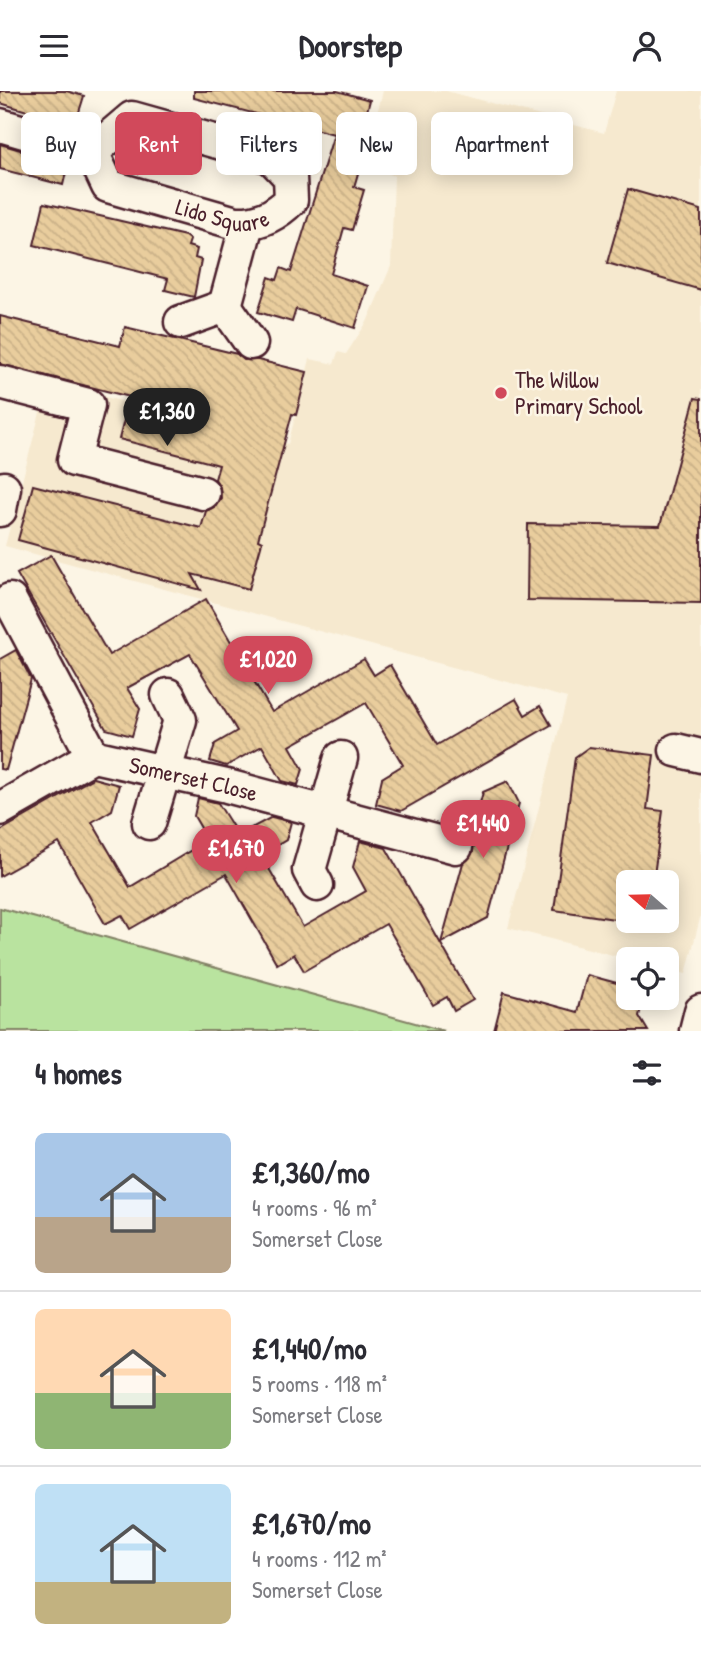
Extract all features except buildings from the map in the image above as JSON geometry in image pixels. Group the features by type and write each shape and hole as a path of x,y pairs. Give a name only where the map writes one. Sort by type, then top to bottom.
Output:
{"street":[{"name":"Lido Square","path":"101,144 132,118 271,157 290,177 291,200 282,210 254,224 247,224 108,186 101,171"},
{"path":"0,125 21,131"},
{"path":"225,306 247,224"},
{"path":"181,322 225,306"},
{"path":"225,306 251,343"},
{"path":"0,382 88,405 74,460 202,493"},
{"path":"0,809 93,756 14,635 10,600"},
{"path":"149,823 180,720 168,695"},
{"name":"Somerset Close","path":"93,756 166,771 456,847"},
{"path":"317,885 309,870 341,758"},
{"path":"696,1031 701,1011"}],"shaded area":[{"name":"The Willow Primary School","path":"383,91 446,91 525,112 431,112 431,175 573,175 573,125 604,133 616,91 701,91 701,914 686,974 679,972 679,947 616,947 616,956 508,928 567,698 5,546 42,405 0,370 288,444 310,359 334,364 338,352 346,354 367,322 391,266 392,175 417,175 417,112 377,112"}],"green space":[{"path":"0,908 444,1031 0,1031"}],"place":[{"name":"The Willow Primary School","path":"501,393"}]}
